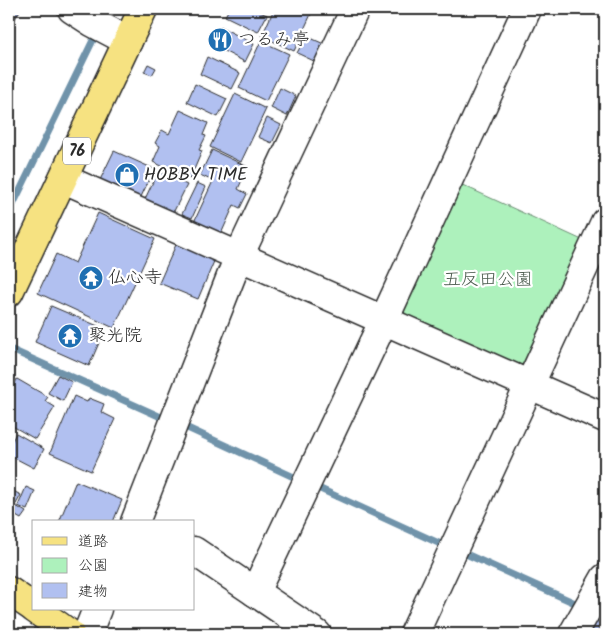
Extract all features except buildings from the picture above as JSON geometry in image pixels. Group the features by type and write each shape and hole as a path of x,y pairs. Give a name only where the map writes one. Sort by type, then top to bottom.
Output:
{"main road":[{"name":"76","path":"9,292 143,9"},
{"path":"9,591 32,608"},
{"path":"35,610 70,634"}],"street":[{"path":"141,519 239,256 355,9"},
{"path":"255,592 384,320 527,9"},
{"path":"89,20 128,42"},
{"path":"64,179 605,418"},
{"path":"414,634 605,222"},
{"path":"195,552 317,634"},
{"path":"573,634 605,578"},
{"path":"87,634 98,610"}],"green space":[{"name":"五反田公園","path":"458,183 582,240 526,362 514,369 406,318 402,302"}],"waterway":[{"path":"101,22 107,9"},
{"path":"9,213 97,32"},
{"path":"12,350 161,417"},
{"path":"181,425 298,479"},
{"path":"316,487 445,546"},
{"path":"466,554 575,603"},
{"path":"597,613 605,617"}],"place":[{"name":"つるみ亭","path":"220,40"},
{"name":"HOBBY TIME","path":"127,175"},
{"name":"仏心寺","path":"91,278"},
{"name":"聚光院","path":"70,336"}]}
